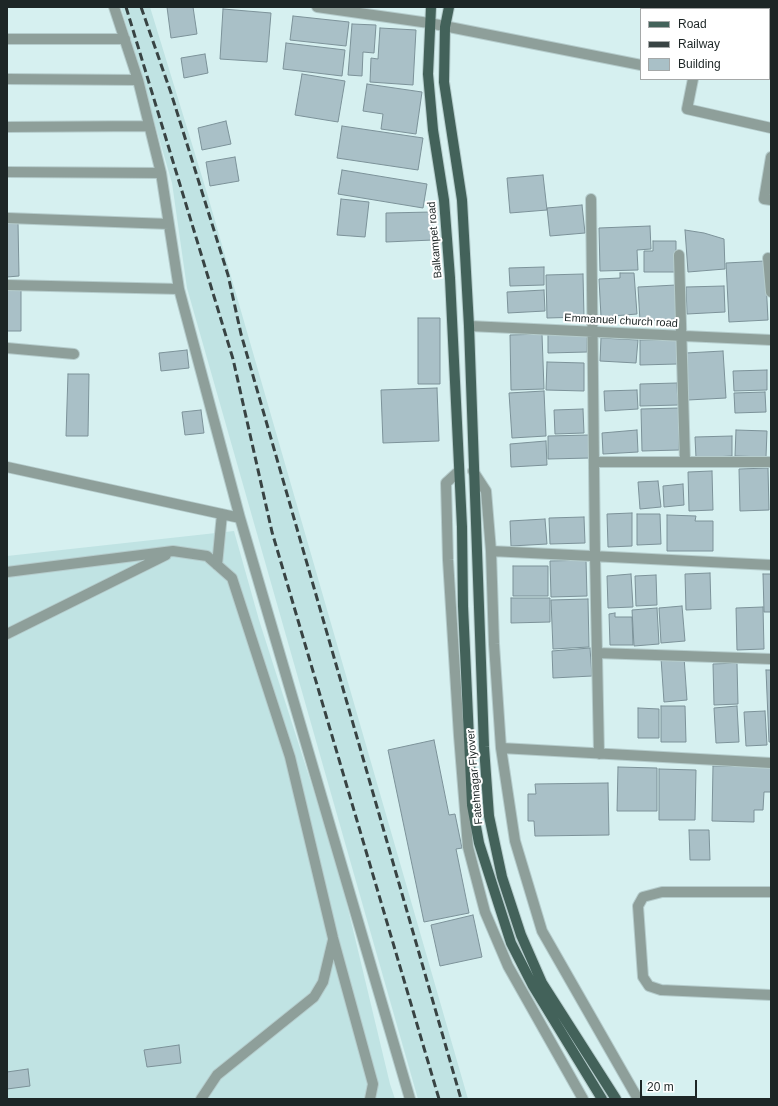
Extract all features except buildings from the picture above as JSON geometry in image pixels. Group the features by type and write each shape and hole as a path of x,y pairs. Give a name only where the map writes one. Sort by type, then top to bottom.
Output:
{"main road":[{"name":"Balkampet road","path":"431,7 429,23 428,74 444,200 450,278 459,471"},
{"path":"449,7 445,27 444,82 462,200 469,326 473,470"},
{"name":"Fatehnagar Flyover","path":"473,470 484,747 488,808 502,876 521,936 542,983 616,1099"},
{"name":"Fatehnagar Flyover","path":"459,471 462,527 463,606 472,805 479,844 511,943 533,986 602,1099"}],"street":[{"path":"114,7 138,80 161,173 179,289 240,518 410,1099"},
{"path":"317,7 429,23 640,65"},
{"path":"7,39 125,39"},
{"path":"7,79 138,80"},
{"path":"693,80 687,109 771,128"},
{"path":"7,127 149,126"},
{"path":"771,157 764,199 771,200"},
{"path":"7,172 161,173"},
{"path":"591,199 599,754"},
{"path":"7,218 169,224"},
{"path":"679,255 680,336 685,462"},
{"path":"768,258 771,292"},
{"path":"7,285 179,289"},
{"name":"Emmanuel church road","path":"469,326 771,340"},
{"path":"7,348 74,354"},
{"path":"595,462 771,462"},
{"path":"7,467 240,518"},
{"path":"473,470 486,491 491,551 494,644 501,748 515,841 542,931 638,1099"},
{"path":"459,471 446,483 459,736 468,846 485,912 508,966 583,1099"},
{"path":"217,565 222,514"},
{"path":"7,634 173,551"},
{"path":"7,572 173,551 207,556 232,578 290,757 333,938 373,1084 370,1099"},
{"path":"491,551 771,565"},
{"path":"597,653 771,659"},
{"path":"501,748 771,763"},
{"path":"771,892 662,892 643,897 638,906 643,977 649,986 661,990 771,995"},
{"path":"201,1099 217,1075 314,997 323,982 333,938"}],"shaded area":[{"path":"121,7 150,7 207,193 468,1099 418,1099 187,288 172,183"},
{"path":"234,531 259,620 338,867 390,1084 395,1099 7,1099 7,556"}],"railway":[{"path":"126,7 233,359 272,532 439,1099"},
{"path":"141,7 171,93 228,275 241,334 461,1099"}]}
